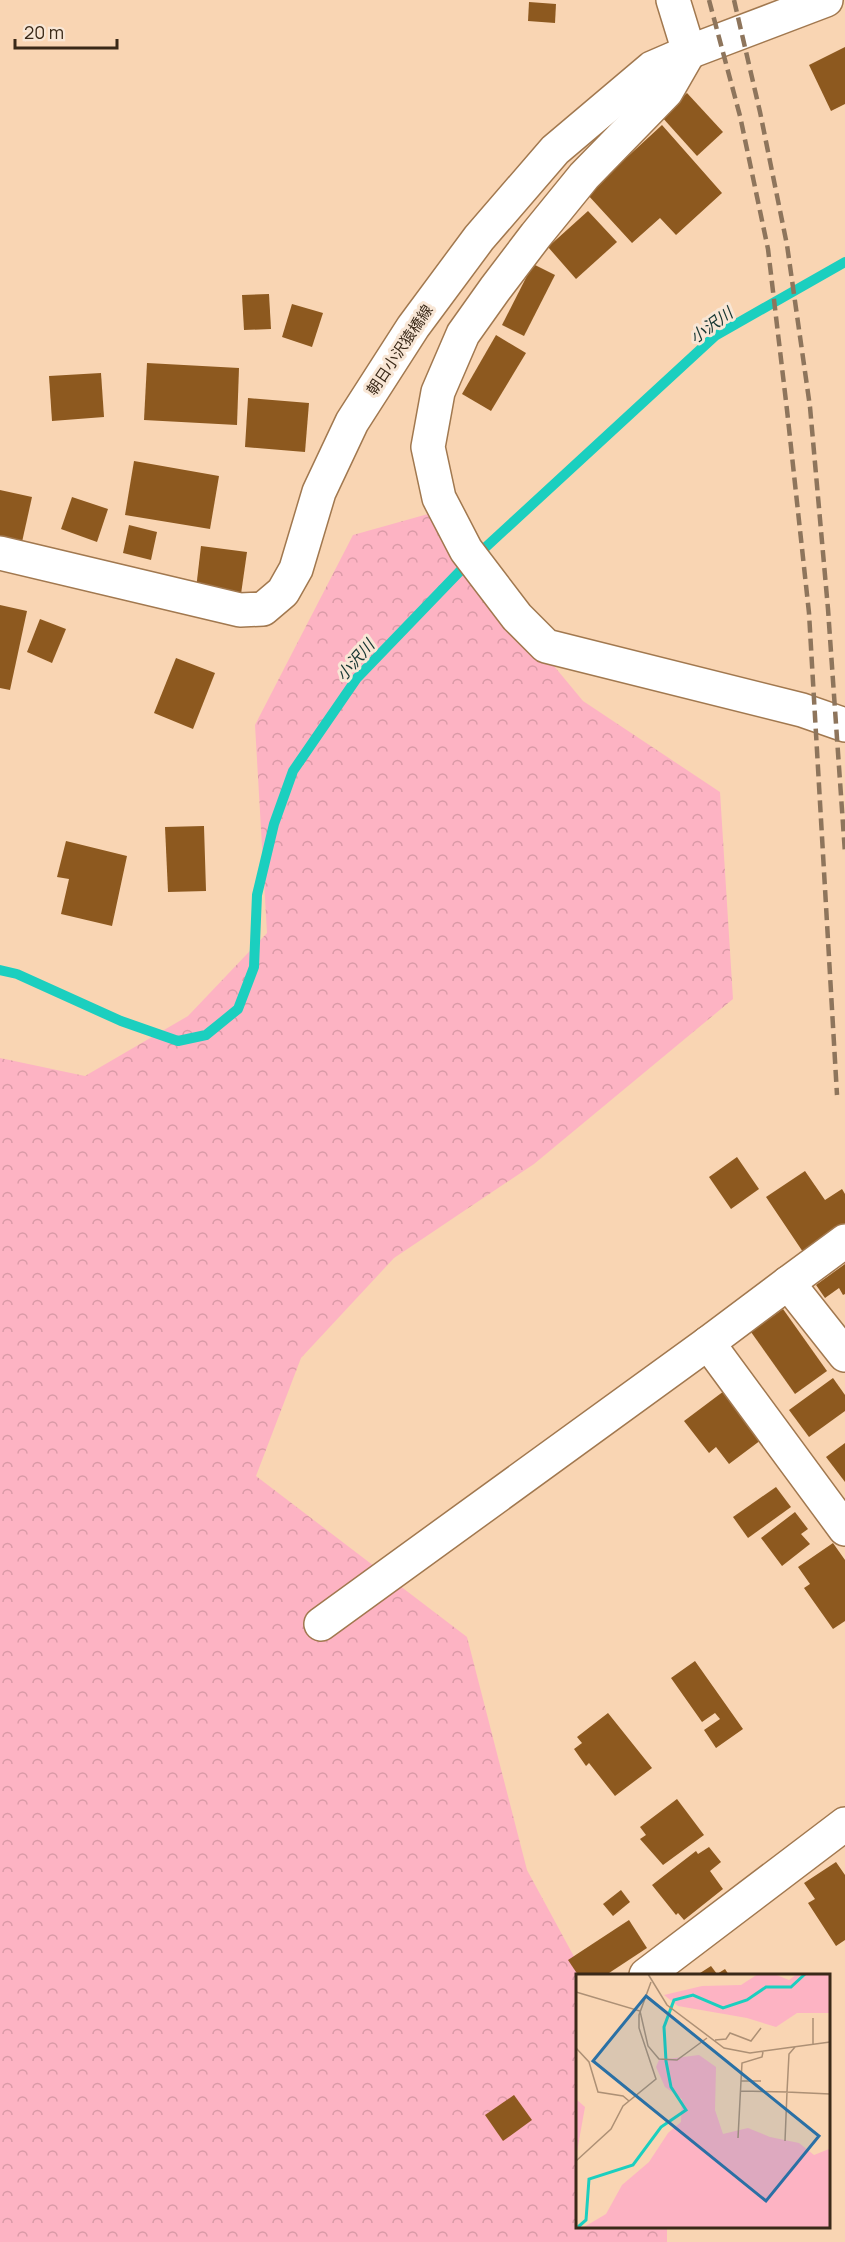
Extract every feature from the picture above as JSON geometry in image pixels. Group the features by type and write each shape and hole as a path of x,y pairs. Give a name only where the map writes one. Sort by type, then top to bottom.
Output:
{"street":[{"path":"673,0 689,52 666,92 584,176 536,235 463,334 438,392 428,447 439,498 466,550 517,617 546,646 802,710 845,725"},
{"name":"朝日小沢猿橋線","path":"0,553 240,610 263,609 283,592 296,569 319,492 352,422 413,327 478,238 555,150 652,68 826,0"},
{"path":"321,1624 708,1343 845,1240"},
{"path":"788,1283 845,1355"},
{"path":"708,1343 845,1529"},
{"path":"647,1974 845,1824"}],"green space":[{"path":"428,514 583,701 720,792 733,999 534,1164 394,1258 301,1358 256,1476 467,1637 527,1870 583,1974 576,1974 576,2227 667,2227 667,2242 0,2242 0,1058 85,1076 188,1016 267,933 255,725 353,535"}],"building":[{"path":"529,2 556,4 555,23 528,21"},
{"path":"845,47 845,104 831,111 809,65"},
{"path":"687,93 723,132 697,156 661,116"},
{"path":"662,125 722,193 676,235 660,218 632,243 587,194"},
{"path":"588,211 617,242 576,279 548,247"},
{"path":"533,264 555,275 524,336 502,325"},
{"path":"269,294 271,329 244,330 242,295"},
{"path":"292,304 323,313 312,347 282,337"},
{"path":"496,335 526,353 491,411 462,394"},
{"path":"147,363 239,368 237,425 144,420"},
{"path":"101,373 104,417 52,421 49,376"},
{"path":"248,398 309,403 305,452 245,447"},
{"path":"134,461 219,476 210,529 125,515"},
{"path":"0,490 32,497 20,551 0,547"},
{"path":"72,497 108,509 97,542 61,529"},
{"path":"129,525 157,532 151,560 123,553"},
{"path":"201,546 247,552 241,594 196,589"},
{"path":"0,605 27,611 10,690 0,688"},
{"path":"40,619 66,629 52,663 27,652"},
{"path":"176,658 215,673 193,729 154,713"},
{"path":"204,826 206,891 168,892 165,827"},
{"path":"66,841 127,856 112,926 61,914 69,879 57,877"},
{"path":"737,1157 759,1189 731,1209 709,1177"},
{"path":"805,1171 825,1200 842,1189 845,1194 845,1223 803,1252 766,1197"},
{"path":"845,1264 845,1294 843,1295 839,1288 825,1298 816,1285"},
{"path":"783,1309 827,1371 795,1394 751,1332"},
{"path":"833,1378 845,1395 845,1411 809,1437 789,1410"},
{"path":"724,1391 761,1440 729,1464 716,1447 709,1453 684,1421"},
{"path":"845,1443 845,1482 826,1457"},
{"path":"776,1487 791,1507 748,1538 733,1517"},
{"path":"795,1512 808,1529 801,1534 810,1544 782,1566 761,1538"},
{"path":"833,1543 845,1560 845,1621 833,1629 804,1588 810,1584 798,1567"},
{"path":"695,1661 743,1729 716,1748 704,1730 720,1719 715,1713 702,1722 671,1678"},
{"path":"608,1713 652,1768 615,1796 589,1763 586,1766 574,1749 582,1743 577,1737"},
{"path":"677,1799 704,1835 663,1865 640,1839 646,1835 640,1827"},
{"path":"709,1847 721,1862 710,1871 723,1889 684,1920 678,1913 676,1915 652,1885 696,1851 698,1854"},
{"path":"836,1862 845,1875 845,1940 836,1946 808,1903 815,1899 804,1883"},
{"path":"621,1890 630,1902 613,1916 603,1904"},
{"path":"629,1920 647,1948 608,1974 577,1974 568,1960"},
{"path":"711,1966 717,1974 699,1974"},
{"path":"725,1969 728,1974 717,1974"},
{"path":"514,2095 532,2120 503,2141 485,2115"}],"waterway":[{"name":"小沢川","path":"0,970 17,974 121,1021 178,1041 206,1035 238,1009 254,967 257,895 274,824 293,771 357,678 462,569 715,336 845,262"}],"railway":[{"path":"709,0 740,116 768,249 787,410 809,613 837,1095"},
{"path":"734,0 787,245 810,407 828,609 845,853"}]}
